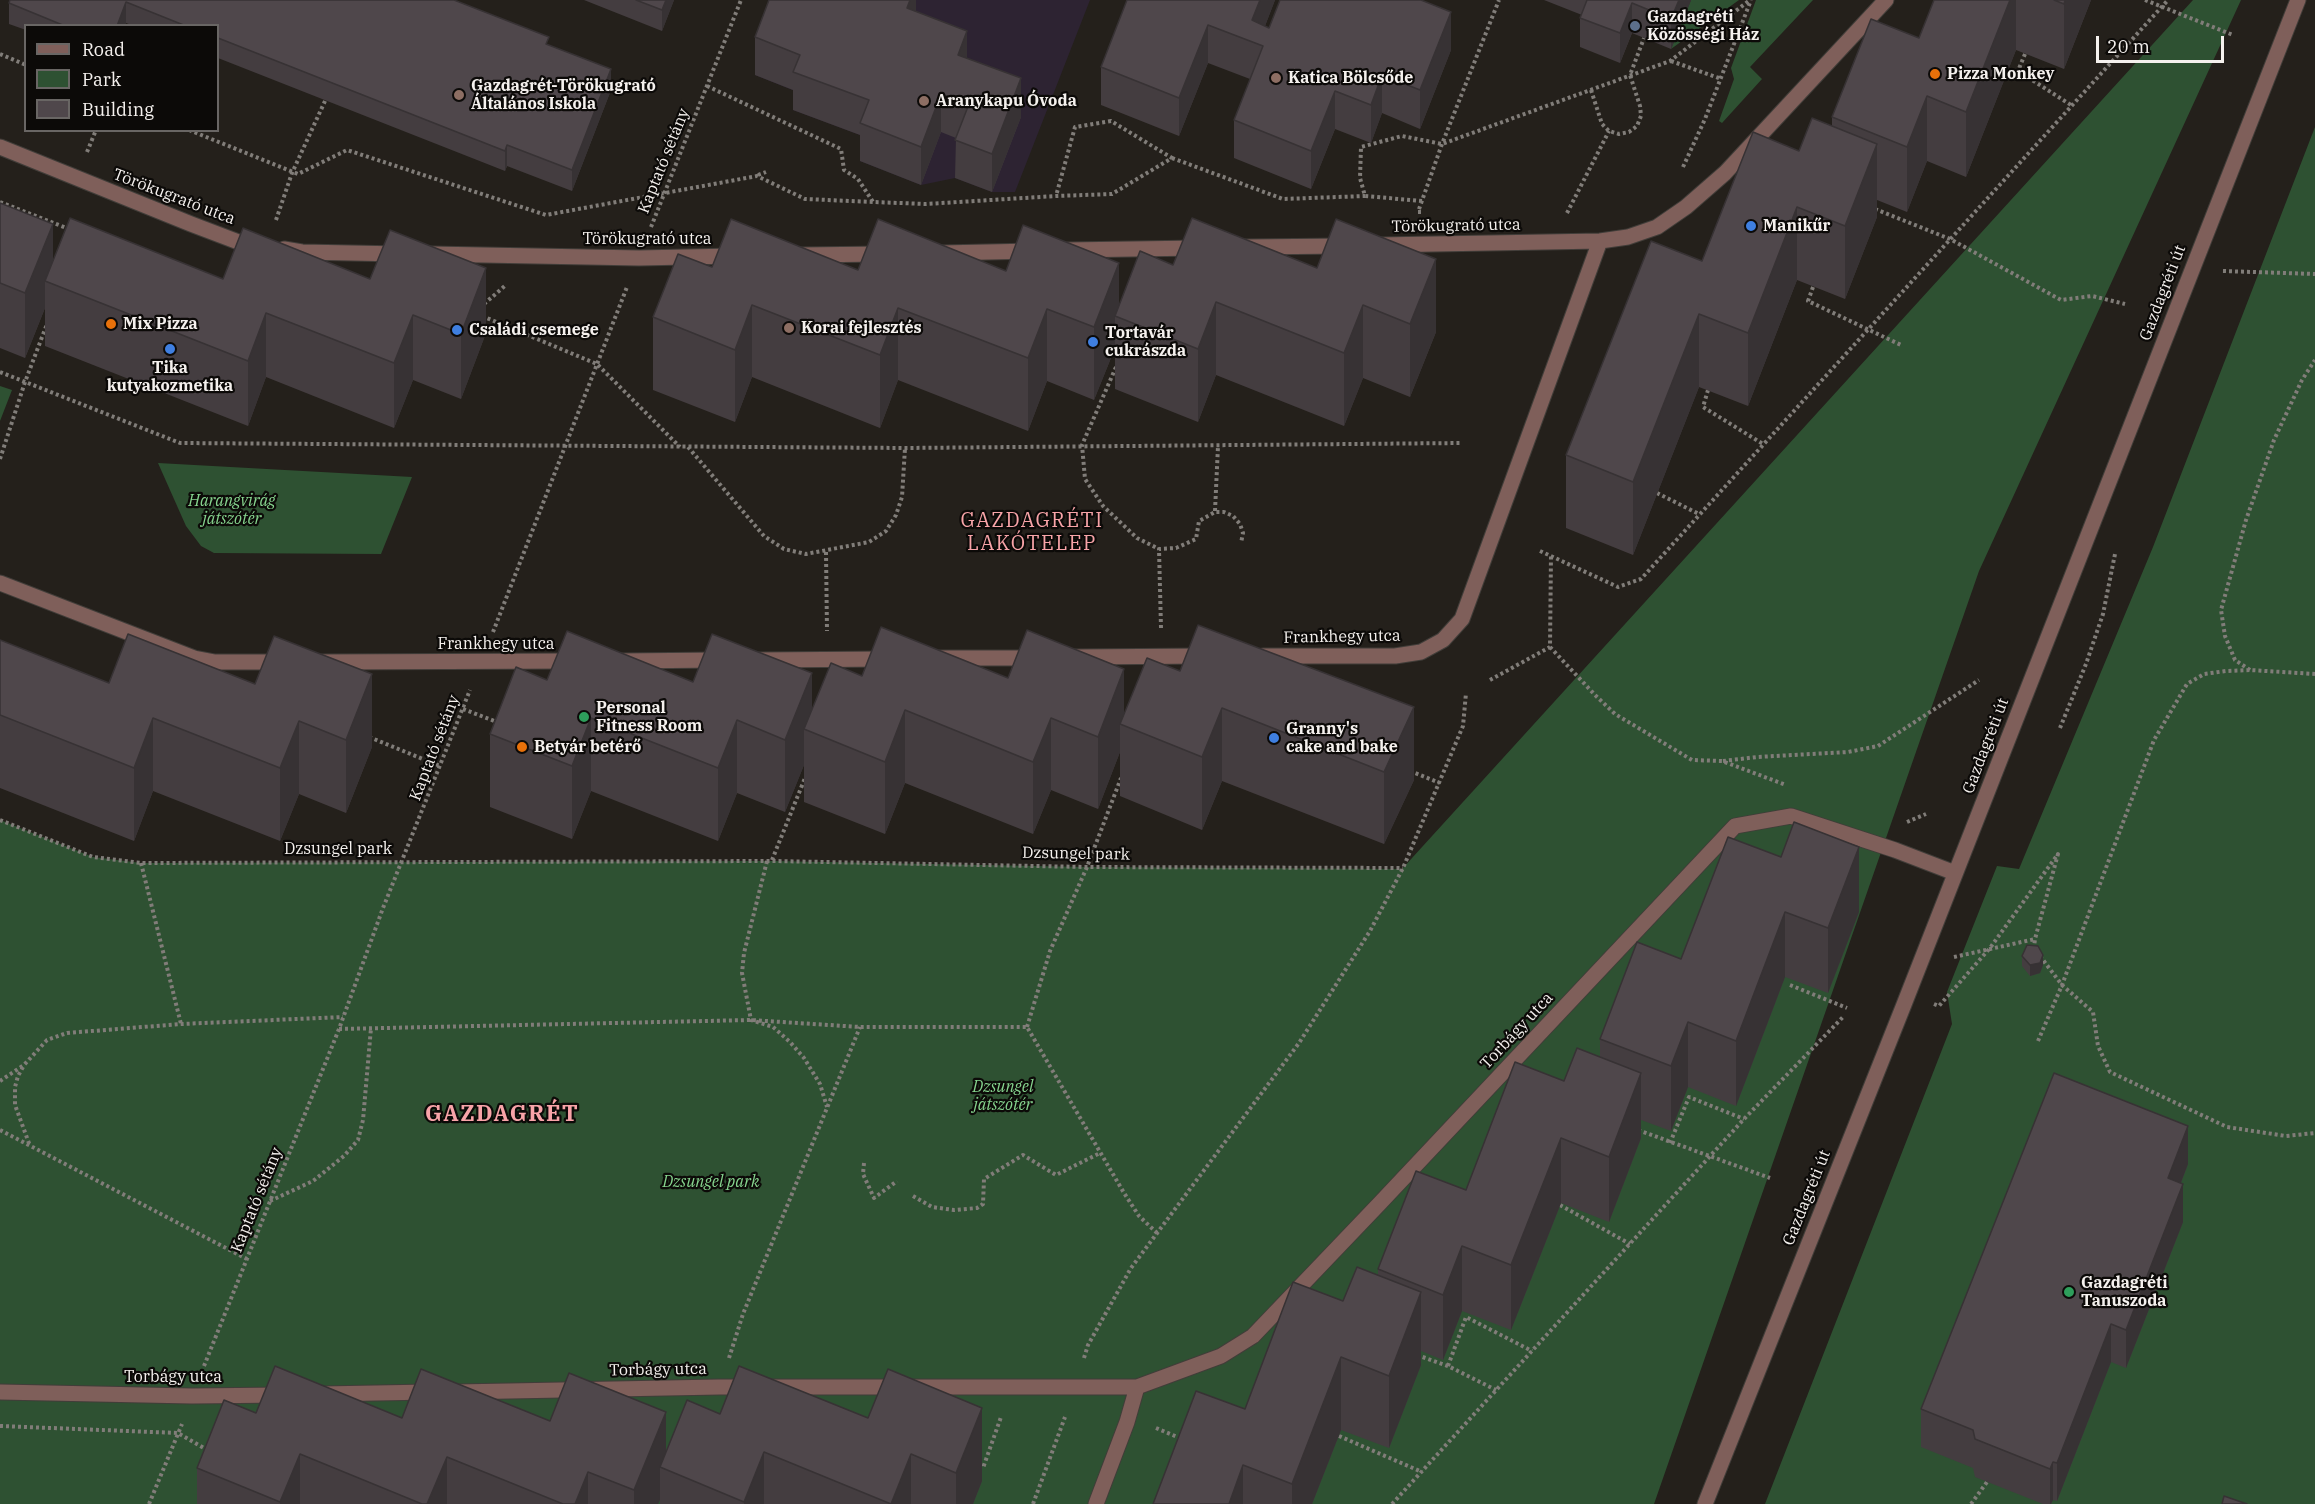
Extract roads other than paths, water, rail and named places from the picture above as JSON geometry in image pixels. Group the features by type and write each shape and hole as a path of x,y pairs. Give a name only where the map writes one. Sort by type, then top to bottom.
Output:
{"street":[{"name":"Törökugrató utca","path":"1232,248 1600,241 1628,237 1657,227 1686,207 1725,173 1886,0"},
{"name":"Gazdagréti út","path":"1705,1504 2298,0"},
{"name":"Törökugrató utca","path":"0,147 241,243 302,252 639,258 746,256"},
{"name":"Frankhegy utca","path":"1244,656 1395,656 1421,652 1443,640 1462,619 1600,241"},
{"path":"924,253 1209,248"},
{"path":"781,255 900,253"},
{"name":"Frankhegy utca","path":"0,583 194,658 215,662 583,661"},
{"path":"606,661 1220,656"},
{"name":"Torbágy utca","path":"0,1392 192,1396 719,1387 1137,1388 1221,1356 1253,1336 1735,826 1791,816 1895,850 1955,873"},
{"path":"1096,1504 1127,1422 1137,1388"}],"place":[{"name":"Gazdagréti Közösségi Ház","path":"1635,26"},
{"name":"Pizza Monkey","path":"1935,74"},
{"name":"Katica Bölcsőde","path":"1276,78"},
{"name":"Gazdagrét-Törökugrató Általános Iskola","path":"459,95"},
{"name":"Aranykapu Óvoda","path":"924,101"},
{"name":"Manikűr","path":"1751,226"},
{"name":"Mix Pizza","path":"111,324"},
{"name":"Korai fejlesztés","path":"789,328"},
{"name":"Családi csemege","path":"457,330"},
{"name":"Tortavár cukrászda","path":"1093,342"},
{"name":"Tika kutyakozmetika","path":"170,349"},
{"name":"Personal Fitness Room","path":"584,717"},
{"name":"Granny's cake and bake","path":"1274,738"},
{"name":"Betyár betérő","path":"522,747"},
{"name":"Gazdagréti Tanuszoda","path":"2069,1292"}],"district":[{"name":"GAZDAGRÉTI LAKÓTELEP","path":"1032,532"},
{"name":"GAZDAGRÉT","path":"502,1115"}],"park label":[{"name":"Harangvirág játszótér","path":"232,510"},
{"name":"Dzsungel játszótér","path":"1003,1096"},
{"name":"Dzsungel park","path":"711,1182"}]}
